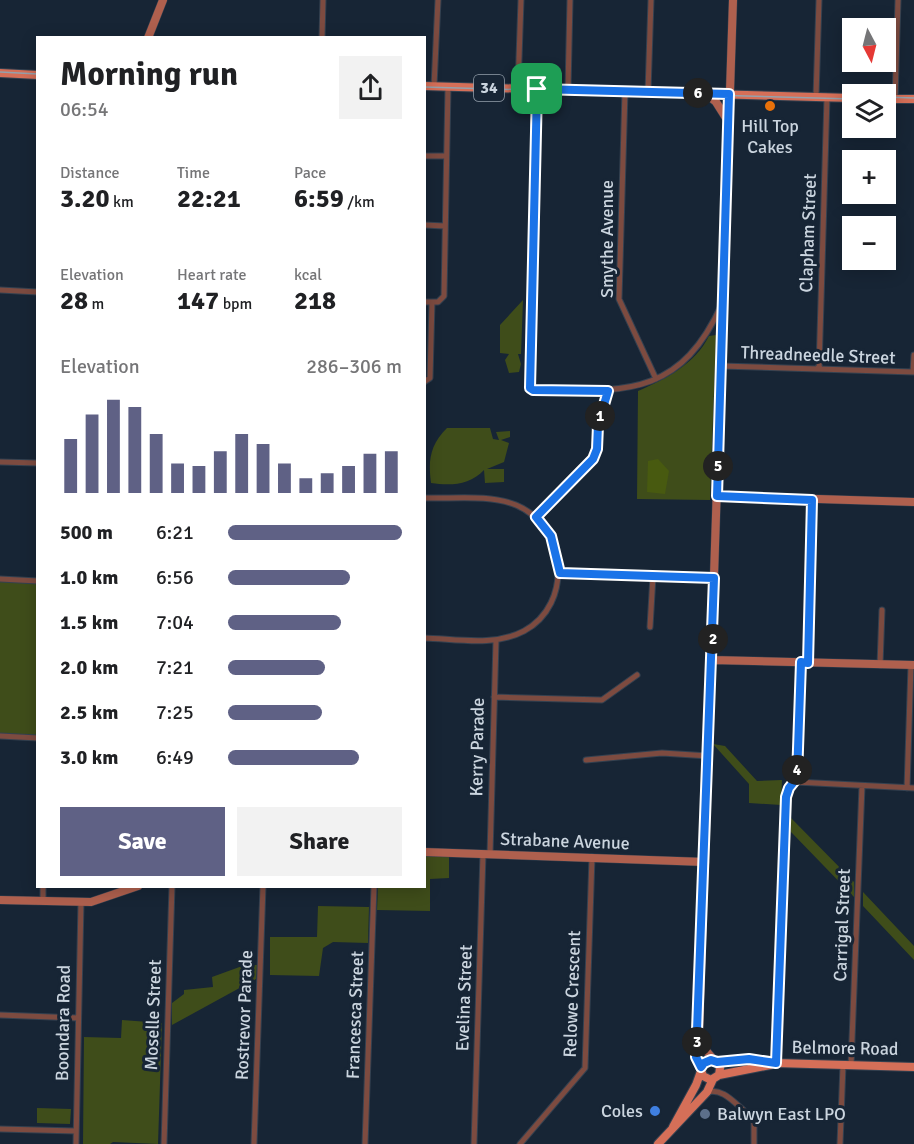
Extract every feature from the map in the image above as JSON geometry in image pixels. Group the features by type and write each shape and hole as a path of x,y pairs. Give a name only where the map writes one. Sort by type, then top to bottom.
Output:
{"main road":[{"path":"149,36 163,0"},
{"path":"716,1077 705,1078 696,1051 699,1031 709,756 733,0"},
{"path":"0,73 36,75"},
{"name":"34","path":"426,86 842,98"},
{"path":"705,93 716,102 729,123"},
{"path":"896,99 914,99"},
{"path":"717,496 914,502"},
{"path":"712,660 912,665"},
{"name":"Strabane Avenue","path":"426,852 705,862"},
{"path":"0,900 91,902 132,888"},
{"path":"658,1144 706,1092 720,1066 703,1047 699,1031"},
{"name":"Belmore Road","path":"701,1069 706,1061 749,1059 776,1063 914,1066"},
{"name":"Belmore Road","path":"716,1077 776,1063"},
{"path":"673,1127 696,1085 701,1069"}],"street":[{"path":"322,36 323,0"},
{"path":"434,86 438,0"},
{"path":"518,88 520,0"},
{"path":"568,89 570,0"},
{"path":"648,92 651,0"},
{"path":"816,97 819,0"},
{"path":"895,84 898,0"},
{"path":"426,302 438,302 444,296 448,87"},
{"path":"537,89 529,383 533,390 623,390 656,379 690,355 724,300"},
{"name":"Smythe Avenue","path":"625,91 619,299 656,379"},
{"name":"Clapham Street","path":"819,369 827,97"},
{"path":"426,156 446,156"},
{"path":"426,225 445,226"},
{"path":"0,290 36,292"},
{"path":"427,382 432,302"},
{"path":"705,334 715,333 722,340"},
{"path":"914,355 914,372"},
{"name":"Threadneedle Street","path":"721,366 914,372"},
{"path":"536,517 593,459 597,449 598,425 608,391"},
{"path":"0,462 36,464"},
{"path":"426,498 504,502 517,505 536,517 551,536 560,573 552,599 541,617 526,630 496,641 426,638"},
{"path":"796,782 805,662 812,500"},
{"path":"560,573 714,578"},
{"path":"650,627 653,576"},
{"path":"0,579 36,581"},
{"path":"880,664 882,610"},
{"name":"Kerry Parade","path":"486,854 496,641"},
{"path":"907,788 912,665"},
{"path":"494,697 602,700 637,675"},
{"path":"0,736 36,738"},
{"path":"586,760 662,753 709,756"},
{"path":"776,1063 786,797 789,788 796,782 914,788"},
{"name":"Carrigal Street","path":"840,1144 847,1065 862,786"},
{"name":"Evelina Street","path":"474,1144 486,854"},
{"name":"Relowe Crescent","path":"520,1144 585,1068 592,857"},
{"path":"43,901 44,888"},
{"name":"Moselle Street","path":"164,1144 172,888"},
{"name":"Rostrevor Parade","path":"254,1144 263,888"},
{"name":"Francesca Street","path":"365,1144 374,888"},
{"name":"Boondara Road","path":"76,1144 81,902"},
{"path":"0,1015 78,1018"},
{"path":"716,1077 725,1094"},
{"path":"706,1092 716,1090 725,1094 754,1121 754,1144"},
{"path":"0,1129 76,1131"}],"green space":[{"path":"523,300 521,354 518,354 521,364 519,372 509,373 505,360 509,354 500,353 500,325"},
{"path":"716,335 710,500 637,499 638,391 679,370 696,355 709,336"},
{"path":"447,428 490,428 493,439 499,440 496,432 510,431 510,437 501,440 509,443 504,462 487,469 504,469 504,482 485,483 484,470 473,479 460,483 431,483 431,453 441,434"},
{"path":"658,459 669,471 665,494 647,492 648,461"},
{"path":"0,580 36,582 36,736 0,736"},
{"path":"713,744 725,746 757,781 782,780 781,805 749,803 749,784"},
{"path":"791,818 854,882 854,897 791,832"},
{"path":"426,855 449,856 449,878 430,879 430,911 377,910 378,888 426,888"},
{"path":"863,892 914,946 914,960 863,906"},
{"path":"318,906 369,907 368,943 333,942 323,948 319,976 270,975 270,937 317,937"},
{"path":"245,965 257,965 256,979 172,1025 172,1003 184,994 184,990 213,987 212,977"},
{"path":"122,1020 162,1023 158,1144 113,1142 83,1144 84,1037 121,1038"},
{"path":"37,1108 71,1109 70,1124 37,1123"}],"tram line":[{"path":"0,72 36,74"},
{"path":"426,87 842,99"},
{"path":"896,97 914,98"}],"place":[{"name":"Hill Top Cakes","path":"770,106"},
{"name":"Coles","path":"655,1111"},
{"name":"Balwyn East LPO","path":"705,1114"}],"route":[{"path":"537,89 729,94 717,496 812,500 808,663 801,662 797,778 786,792 776,1063 749,1059 717,1062 711,1060 706,1061 701,1067 696,1057 699,1031 714,578 560,573 551,536 536,517 593,459 597,449 598,425 608,391 533,390 530,388 537,89"}]}
